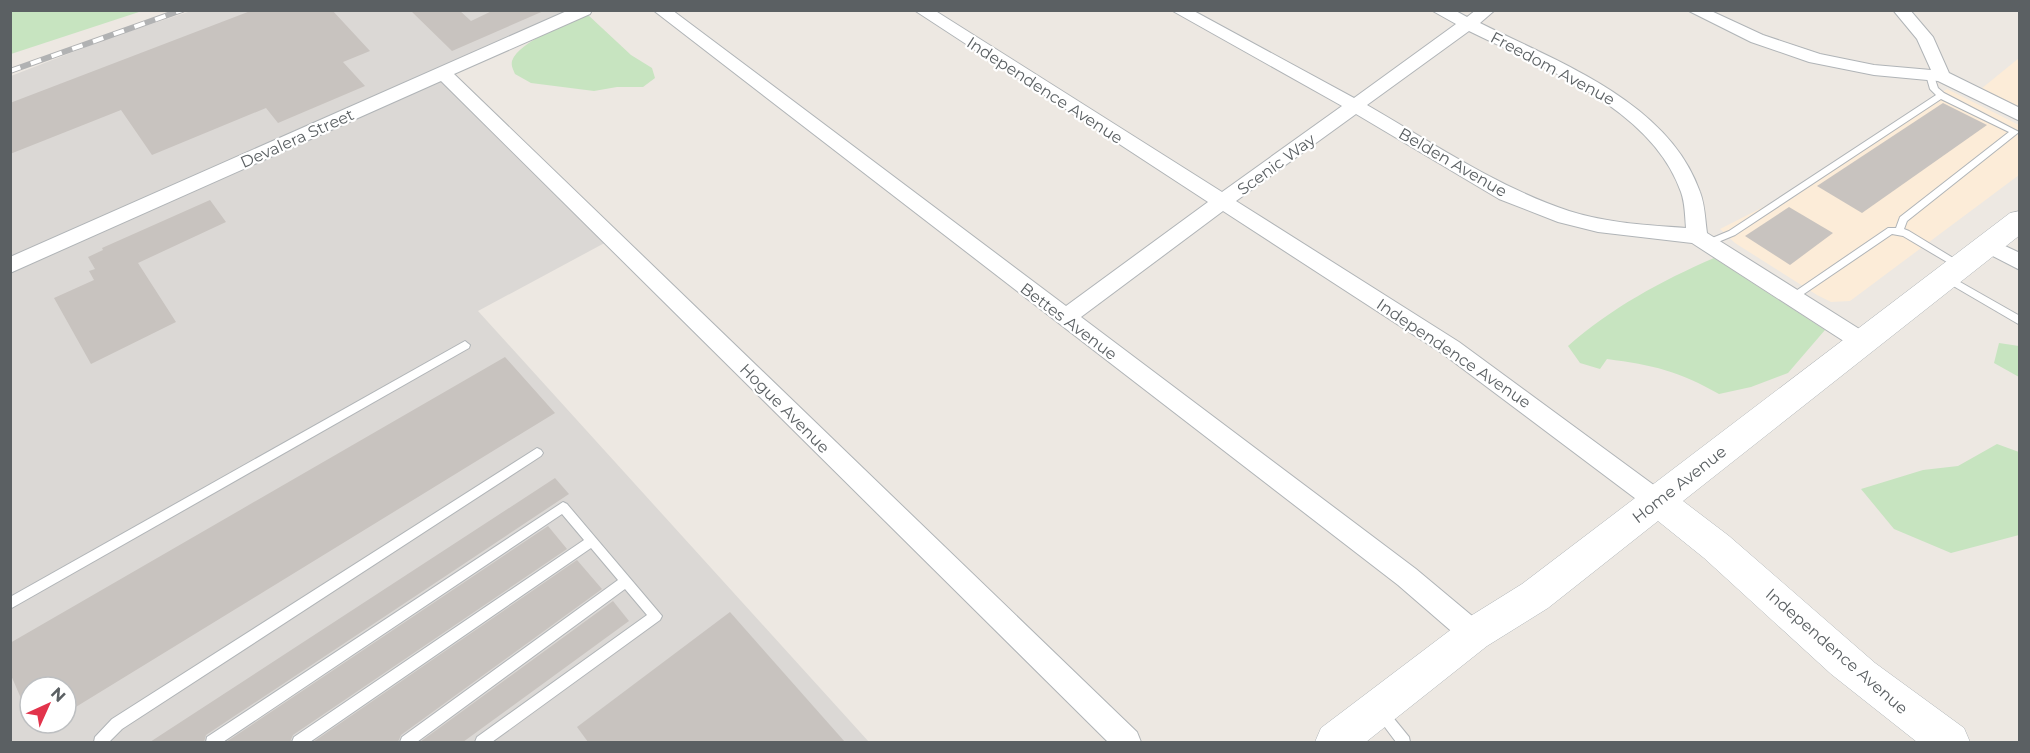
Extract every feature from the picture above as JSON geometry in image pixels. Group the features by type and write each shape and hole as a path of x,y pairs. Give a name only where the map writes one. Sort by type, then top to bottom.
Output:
{"street":[{"name":"Devalera Street","path":"10,266 584,10"},
{"name":"Bettes Avenue","path":"661,10 1407,577 1474,634"},
{"name":"Independence Avenue","path":"922,10 1508,386 1616,471 1688,522 1725,552 1876,689 1950,742"},
{"name":"Belden Avenue","path":"1179,10 1355,106 1480,180 1534,206 1598,225 1703,239 1864,343"},
{"name":"Freedom Avenue","path":"1439,10 1595,88 1637,118 1669,151 1684,176 1703,239"},
{"name":"Scenic Way","path":"1065,318 1487,10"},
{"path":"1695,10 1768,45 1809,58 1867,70 1936,75 2018,125"},
{"path":"1901,10 1925,37 1936,75"},
{"name":"Hogue Avenue","path":"444,73 506,137 1128,742"},
{"name":"Home Avenue","path":"1335,742 1474,634 1535,596 1864,343 2019,220"},
{"path":"1988,245 2019,263"}],"lane":[{"path":"1899,231 1903,219 2018,125 1941,95 1934,89 1936,75"},
{"path":"1703,239 1732,233 1941,95"},
{"path":"1792,297 1891,230 1906,233 1953,272 2019,321"},
{"path":"10,604 465,345"},
{"path":"100,742 117,724 537,453"},
{"path":"212,742 563,507 656,616 482,742"},
{"path":"299,742 592,541"},
{"path":"406,742 626,581"},
{"path":"1378,709 1404,742"}],"shaded area":[{"path":"191,11 584,11 444,73 612,239 478,311 869,742 11,742 11,76 109,38"},
{"path":"2019,58 2019,115 1976,93"},
{"path":"1947,89 2019,125 2019,175 1850,301 1831,302 1817,295 1735,243 1720,229 1789,194"}],"green space":[{"path":"11,10 142,10 142,11 11,54"},
{"path":"587,14 631,55 652,68 655,78 643,87 617,87 594,91 531,83 515,74 512,61 524,46 545,33"},
{"path":"1714,258 1825,330 1788,373 1751,387 1719,394 1678,374 1652,367 1607,359 1600,369 1580,363 1568,346 1584,332 1637,296"},
{"path":"1999,343 2019,346 2019,377 1994,363"},
{"path":"1997,444 2019,452 2019,535 1951,553 1894,529 1861,489 1923,470 1958,466"}],"building":[{"path":"253,10 332,10 370,51 343,62 365,86 278,123 266,108 152,155 121,110 10,154 10,103"},
{"path":"410,10 459,10 471,21 494,10 546,10 452,51"},
{"path":"1943,103 1987,125 1862,213 1817,186"},
{"path":"210,200 226,222 138,263 176,322 91,364 54,298 94,280 89,271 95,269 88,257 103,250 102,248"},
{"path":"1789,207 1833,233 1790,265 1745,236"},
{"path":"505,357 555,413 78,706 78,675 18,675 18,691 10,673 10,643"},
{"path":"555,478 569,494 206,735 204,742 150,742"},
{"path":"548,526 567,549 293,735 290,742 226,742"},
{"path":"577,560 602,589 401,735 398,742 313,742"},
{"path":"613,601 629,621 463,742 420,742"},
{"path":"730,612 845,742 588,742 577,727"}],"railway":[{"path":"10,71 182,10"}]}
